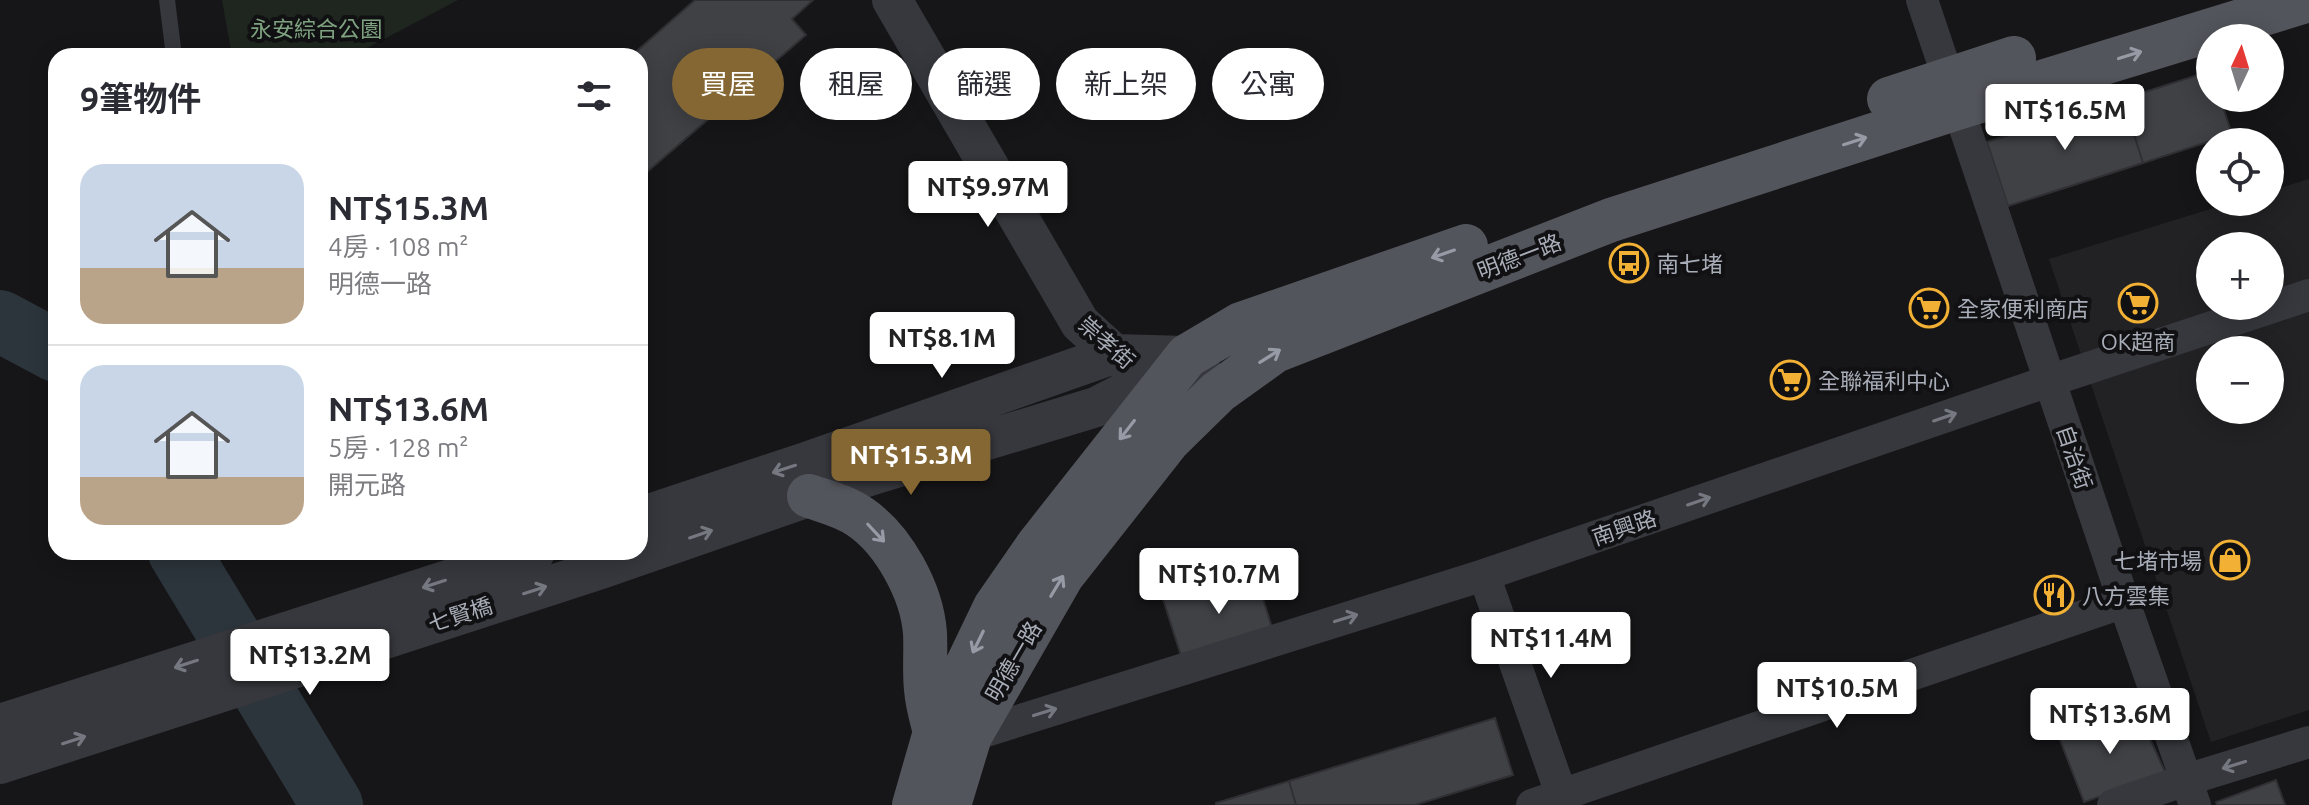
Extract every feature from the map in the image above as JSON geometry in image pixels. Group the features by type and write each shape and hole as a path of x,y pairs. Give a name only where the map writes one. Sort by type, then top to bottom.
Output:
{"main road":[{"name":"明德一路","path":"914,805 952,734 1062,576 1169,440 1218,392 1275,351 1597,226 2208,0"},
{"name":"明德一路","path":"949,805 952,734 995,607 1038,545 1174,370 1241,324 1952,93 2309,0"},
{"path":"809,496 840,506 862,518 908,572 919,601 925,632 925,687 952,734"}],"street":[{"name":"崇孝街","path":"892,0 1080,323 1114,354"},
{"name":"自治街","path":"1922,0 2190,792"},
{"name":"南興路","path":"952,734 1484,575 2309,295"},
{"path":"648,537 821,457 1114,354 1174,370 1218,392"},
{"path":"648,538 809,496 1096,407 1174,370"},
{"name":"七賢橋","path":"0,724 510,560"},
{"name":"七賢橋","path":"0,764 601,569 613,560"},
{"path":"1484,575 1553,802 2124,602"},
{"path":"2113,805 2190,792 2309,742"}],"lane":[{"path":"167,0 173,48"}],"shaded area":[{"name":"七堵市場","path":"2309,179 2309,710 2211,742 2049,259 2196,213 2196,216 2284,216 2284,187"}],"green space":[{"name":"永安綜合公園","path":"222,0 458,0 367,48 231,48"}],"building":[{"path":"695,0 813,0 792,19 806,35 784,54 784,48 672,48 672,120 707,120 648,171 648,48 640,48"},
{"path":"2196,76 2196,112 2225,112 2230,128 2196,128 2196,146 2143,163 2123,99"},
{"path":"2123,99 2143,163 2008,206 1987,142"},
{"path":"1254,570 1274,634 1183,662 1163,599"},
{"path":"2140,717 2166,774 2084,802 2055,727"},
{"path":"1495,718 1513,775 1415,805 1296,805 1289,781"},
{"path":"2276,780 2285,805 2217,805 2216,802"},
{"path":"1289,781 1296,805 1216,805 1216,803"}],"waterway":[{"path":"0,321 48,347"},
{"path":"184,560 332,805"}],"place":[{"name":"南七堵","path":"1629,263"},
{"name":"OK超商","path":"2138,303"},
{"name":"全家便利商店","path":"1929,308"},
{"name":"全聯福利中心","path":"1790,380"},
{"name":"七堵市場","path":"2230,560"},
{"name":"八方雲集","path":"2054,595"}]}
